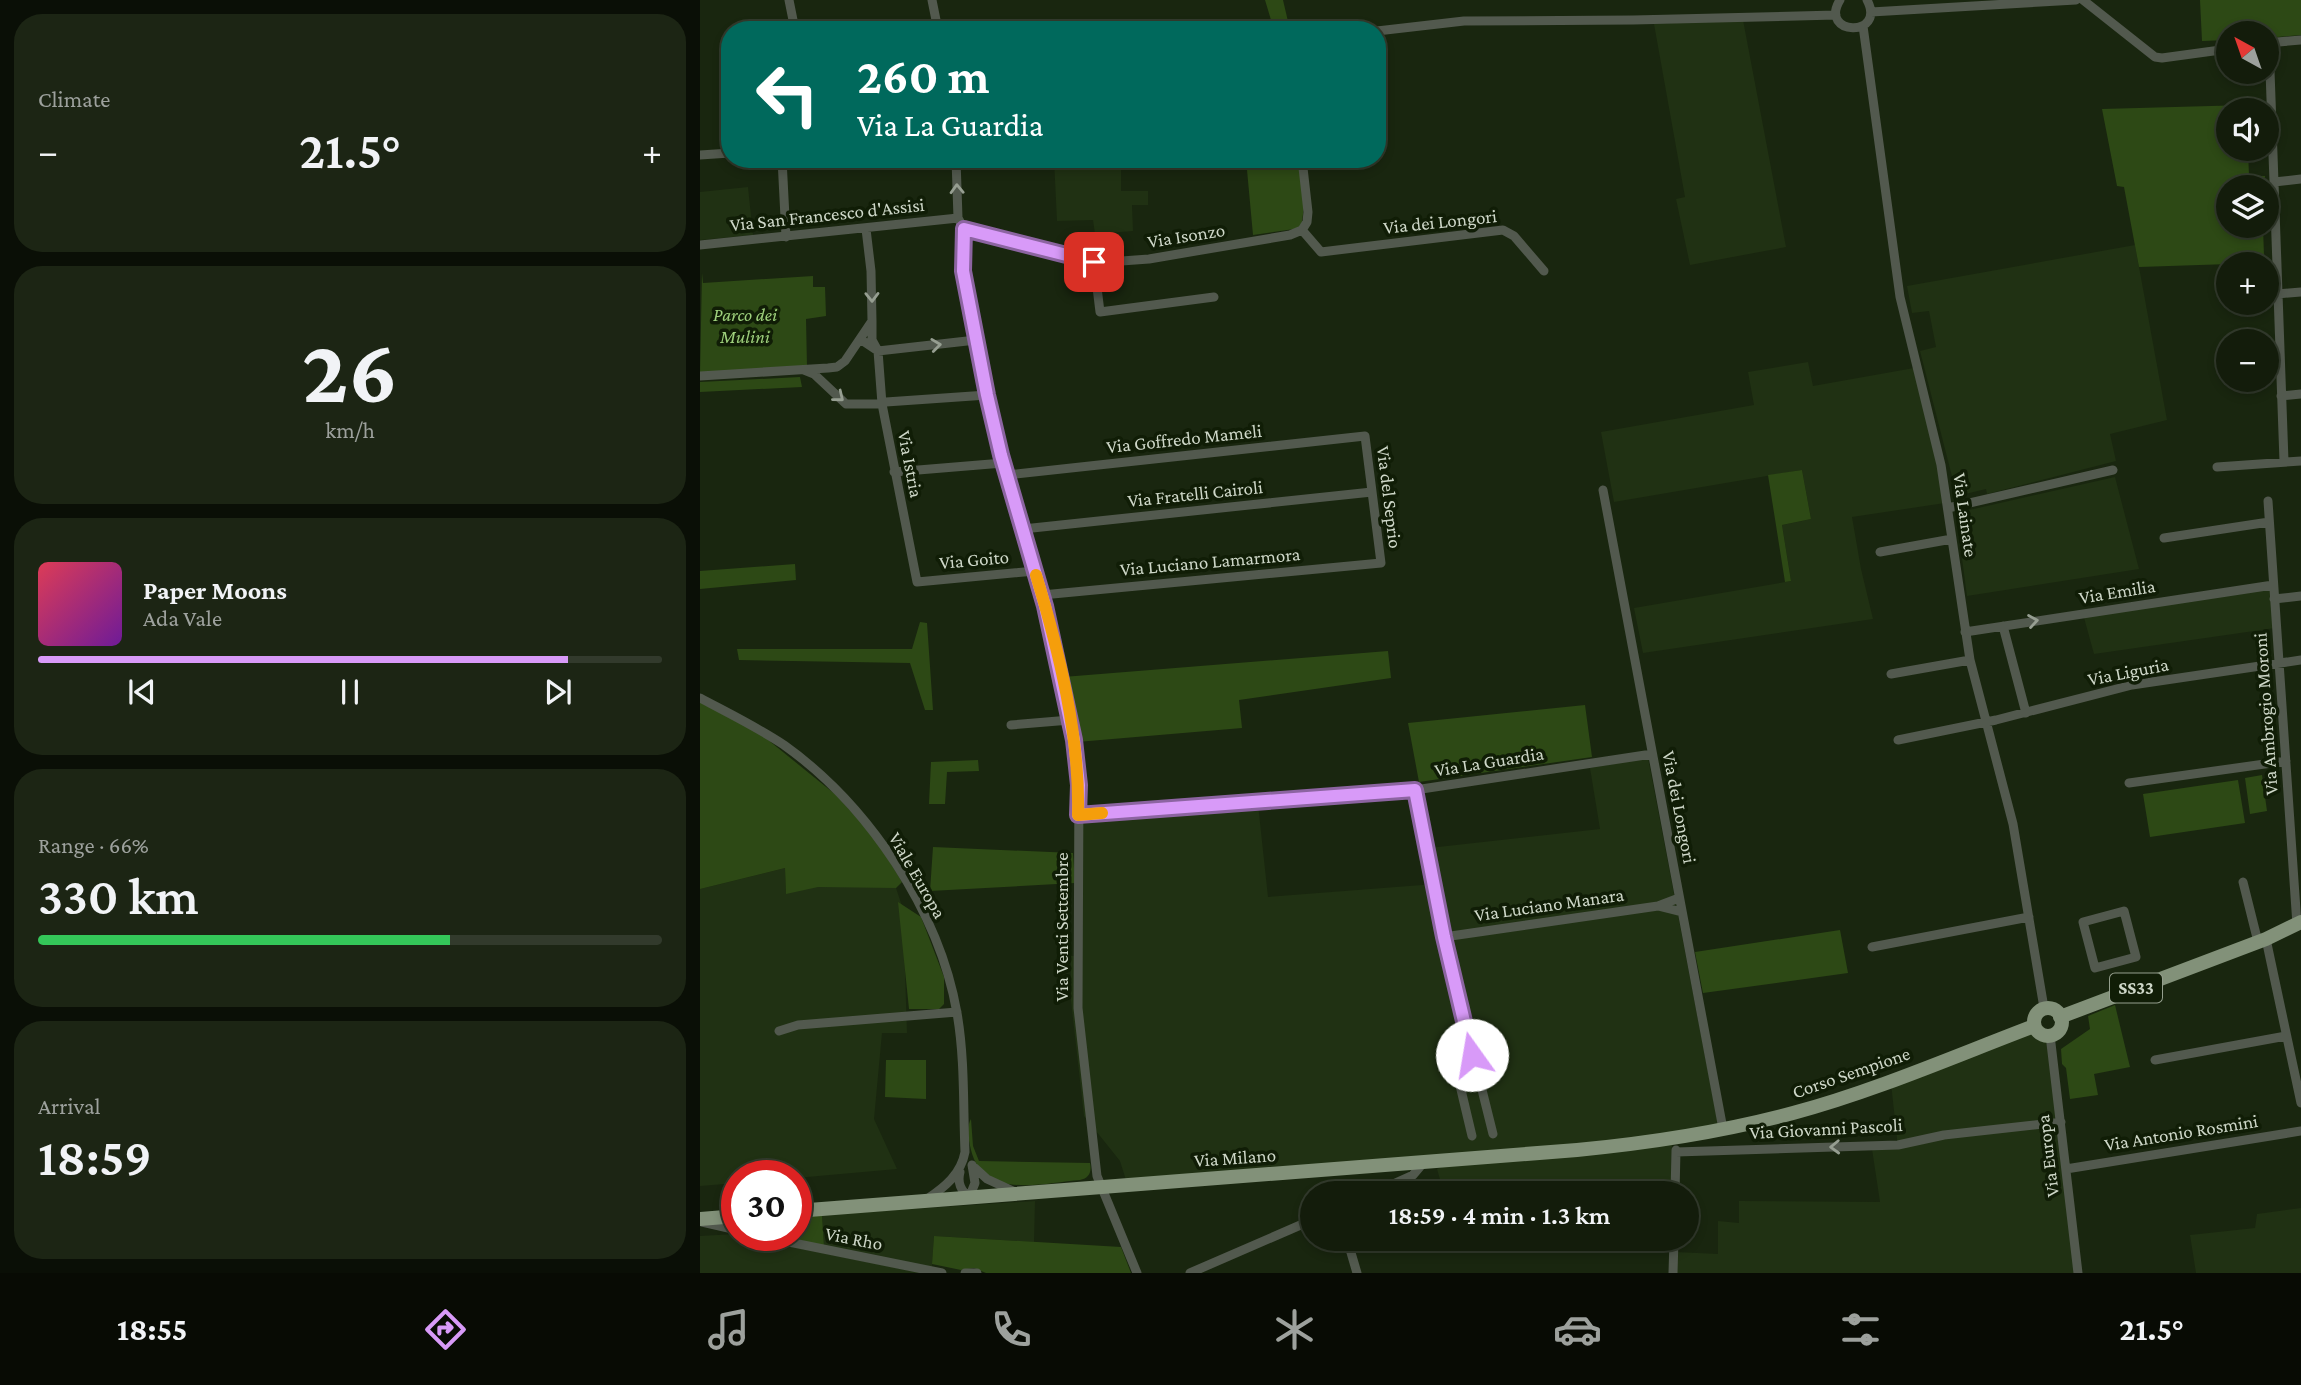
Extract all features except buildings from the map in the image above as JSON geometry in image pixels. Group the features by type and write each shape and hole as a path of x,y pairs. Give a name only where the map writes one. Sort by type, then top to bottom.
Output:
{"main road":[{"name":"SS33","path":"2060,1017 2262,940 2299,923"},
{"path":"2044,1008 2052,1008 2060,1017 2060,1029 2050,1035 2039,1032 2034,1026 2035,1015 2044,1008"},
{"name":"Corso Sempione","path":"1676,1145 1723,1129 1821,1104 2034,1026"},
{"name":"Via Milano","path":"812,1210 1625,1145 1676,1145"},
{"path":"700,1221 721,1218"}],"street":[{"path":"789,0 793,21"},
{"path":"932,0 937,21"},
{"path":"1840,0 1835,8 1836,15 1844,26 1850,29 1863,26 1868,20 1871,12 1867,0"},
{"path":"1871,12 2076,0"},
{"path":"2083,0 2155,57 2216,51"},
{"path":"1386,31 1464,21 1836,15"},
{"name":"Via Lainate","path":"1863,26 1900,297 1941,465 1970,660 2013,824 2044,1008"},
{"path":"2279,42 2301,40"},
{"path":"2269,84 2274,175"},
{"path":"700,155 721,154"},
{"path":"782,168 786,237"},
{"path":"956,168 958,218"},
{"path":"1302,230 1307,222 1308,212 1303,168"},
{"path":"2279,182 2301,179"},
{"name":"Via San Francesco d'Assisi","path":"700,245 958,218"},
{"name":"Via Venti Settembre","path":"958,218 964,229 963,271 987,395 1003,463 1042,594 1070,720 1079,785 1078,1008 1097,1176 1137,1273"},
{"name":"Via Istria","path":"866,229 871,271 872,340 878,351 882,404 917,582"},
{"name":"Via Isonzo","path":"964,229 1094,262 1149,259 1290,235 1302,230"},
{"name":"Via dei Longori","path":"1302,230 1321,252 1503,230 1514,236 1544,271"},
{"path":"1094,262 1100,312 1214,297"},
{"path":"2279,294 2301,292"},
{"path":"2278,315 2284,461"},
{"path":"700,376 841,365 872,321"},
{"path":"860,339 878,351 976,340"},
{"path":"802,369 814,374 846,404 882,404 987,395"},
{"path":"2281,396 2301,394"},
{"name":"Via Goffredo Mameli","path":"1007,475 1365,436"},
{"name":"Via del Seprio","path":"1365,436 1381,563"},
{"path":"2217,467 2301,461"},
{"path":"894,472 1003,463"},
{"path":"1948,508 2113,470"},
{"name":"Via dei Longori","path":"1602,490 1723,1129"},
{"name":"Via Fratelli Cairoli","path":"1023,529 1372,492"},
{"name":"Via Ambrogio Moroni","path":"2267,501 2299,923"},
{"path":"2164,538 2269,522"},
{"path":"1881,552 1952,539"},
{"name":"Via Luciano Lamarmora","path":"1042,594 1381,563"},
{"name":"Via Goito","path":"917,582 1035,571"},
{"name":"Via Emilia","path":"1965,632 2273,585"},
{"path":"2274,599 2301,596"},
{"path":"2003,626 2026,713"},
{"path":"1891,674 1970,660"},
{"name":"Via Liguria","path":"1898,740 1986,723 2132,685 2301,660"},
{"name":"Viale Europa","path":"700,698 752,725 786,747 828,783 875,834 906,881 928,923 943,961 957,1012 965,1152 962,1165 948,1184 924,1201"},
{"path":"1011,725 1070,720"},
{"name":"Via La Guardia","path":"1078,815 1415,790 1652,754"},
{"path":"2129,783 2286,761"},
{"path":"1415,790 1444,937 1493,1134"},
{"path":"2243,882 2262,940 2301,1103"},
{"name":"Via Luciano Manara","path":"1444,937 1658,906 1679,898"},
{"name":"Via Luciano Manara","path":"1658,906 1682,912"},
{"path":"2124,911 2136,957 2095,968 2083,922 2124,911"},
{"path":"1872,947 2029,917"},
{"path":"779,1031 798,1025 957,1012"},
{"name":"Via Europa","path":"2050,1035 2078,1273"},
{"path":"2155,1060 2286,1036"},
{"path":"1472,1055 1458,1077 1472,1136"},
{"name":"Via Giovanni Pascoli","path":"1676,1145 1903,1144 1944,1135 2061,1122"},
{"name":"Via Antonio Rosmini","path":"2066,1168 2301,1131"},
{"path":"1675,1181 1676,1145"},
{"name":"Viale Europa","path":"965,1152 972,1165 987,1180 1018,1193"},
{"path":"1400,1181 1413,1175 1424,1161"},
{"path":"962,1165 959,1184 969,1198 975,1183 972,1165"},
{"path":"700,1221 721,1226"},
{"path":"1190,1273 1300,1225"},
{"name":"Via Rho","path":"812,1247 943,1273"},
{"path":"1351,1251 1357,1273"},
{"path":"1673,1273 1674,1251"},
{"path":"965,1273 977,1273"}],"shaded area":[{"path":"1743,20 1786,247 1690,265 1676,199 1685,197 1654,24"},
{"path":"1054,168 1121,168 1121,191 1148,191 1148,205 1132,205 1133,231 1095,234 1093,220 1057,221"},
{"path":"748,187 753,235 700,240 700,192"},
{"path":"2135,245 2167,420 2110,434 2116,461 1987,494 1986,489 1957,496 1920,351 1936,347 1929,311 1912,313 1907,286"},
{"path":"1808,362 1813,386 1914,368 1939,465 1945,503 1852,517 1873,619 1643,653 1634,608 1791,581 1782,525 1811,519 1802,470 1614,502 1601,432 1754,405 1748,372"},
{"path":"2115,477 2139,569 1967,596 1956,513"},
{"path":"2273,586 2275,628 2094,654 2083,614"},
{"path":"1648,758 1719,1129 1676,1137 1126,1180 1120,1161 1084,1116 1071,1001 1071,956 1074,956 1074,818 1258,804 1268,897 1435,884 1429,848 1600,829 1590,768"},
{"path":"785,868 786,893 820,885 895,885 903,909 907,1033 882,1033 874,1119 897,1169 812,1177 812,1160 721,1160 721,1184 700,1186 700,889"},
{"path":"2044,1026 2049,1047 2076,1273 1675,1273 1676,1252 1718,1254 1718,1221 1739,1223 1739,1201 1880,1202 1872,1149 1898,1148 1891,1083"},
{"path":"1672,1144 1671,1181 1440,1181 1437,1169 1447,1165"},
{"path":"1035,1201 1034,1242 934,1236 932,1267 824,1246 822,1215"},
{"path":"2301,1208 2301,1273 2196,1273 2190,1235 2255,1228 2257,1214"},
{"path":"721,1235 721,1251 812,1251 922,1273 700,1273 700,1236"}],"green space":[{"path":"1265,0 1283,0 1288,21 1271,21"},
{"path":"2200,0 2301,0 2301,35 2279,37 2279,21 2216,21 2216,40 2202,41"},
{"path":"2216,106 2216,161 2248,161 2249,175 2216,175 2216,238 2263,238 2264,252 2216,252 2216,264 2139,267 2124,187 2117,186 2102,109"},
{"path":"1247,168 1299,168 1304,207 1301,228 1253,235"},
{"name":"Parco dei Mulini","path":"702,273 703,283 813,276 813,287 825,287 826,316 806,319 807,367 700,373"},
{"path":"800,377 802,387 700,392 700,382"},
{"path":"1802,470 1811,519 1782,525 1791,581 1785,582 1768,475"},
{"path":"795,564 796,580 700,589 700,571"},
{"path":"920,622 927,623 933,710 925,710 910,663 739,660 737,649 912,649"},
{"path":"1388,651 1391,678 1239,700 1242,728 1077,742 1063,677"},
{"path":"700,702 762,735 836,795 875,838 902,882 896,888 818,887 786,894 785,868 700,889"},
{"path":"1585,705 1592,757 1419,782 1408,723"},
{"path":"978,760 979,771 947,772 945,804 929,804 931,762"},
{"path":"2262,775 2267,811 2250,814 2245,778"},
{"path":"2238,780 2245,823 2150,837 2143,794"},
{"path":"933,847 1073,853 1075,883 930,891"},
{"path":"898,902 921,917 944,977 944,1004 939,1009 909,1009"},
{"path":"1840,930 1848,973 1703,993 1695,952"},
{"path":"2115,1005 2130,1067 2094,1074 2098,1095 2070,1099 2061,1049 2090,1029 2088,1016"},
{"path":"886,1060 926,1060 926,1099 885,1097"},
{"path":"971,1119 973,1146 979,1161 1090,1163 1089,1174 1080,1180 1032,1185 1001,1182 988,1176 978,1166 971,1150 968,1130"},
{"path":"822,1215 824,1246 812,1243 812,1216"},
{"path":"934,1236 1121,1247 1131,1273 986,1273 974,1268 961,1270 932,1264"}],"slow traffic":[{"path":"1036,575 1074,740 1079,785 1078,815 1102,813"}],"route":[{"path":"1094,262 964,229 963,271 987,395 1001,455 1045,606 1074,740 1079,785 1078,815 1415,790 1444,937 1472,1055"}]}
